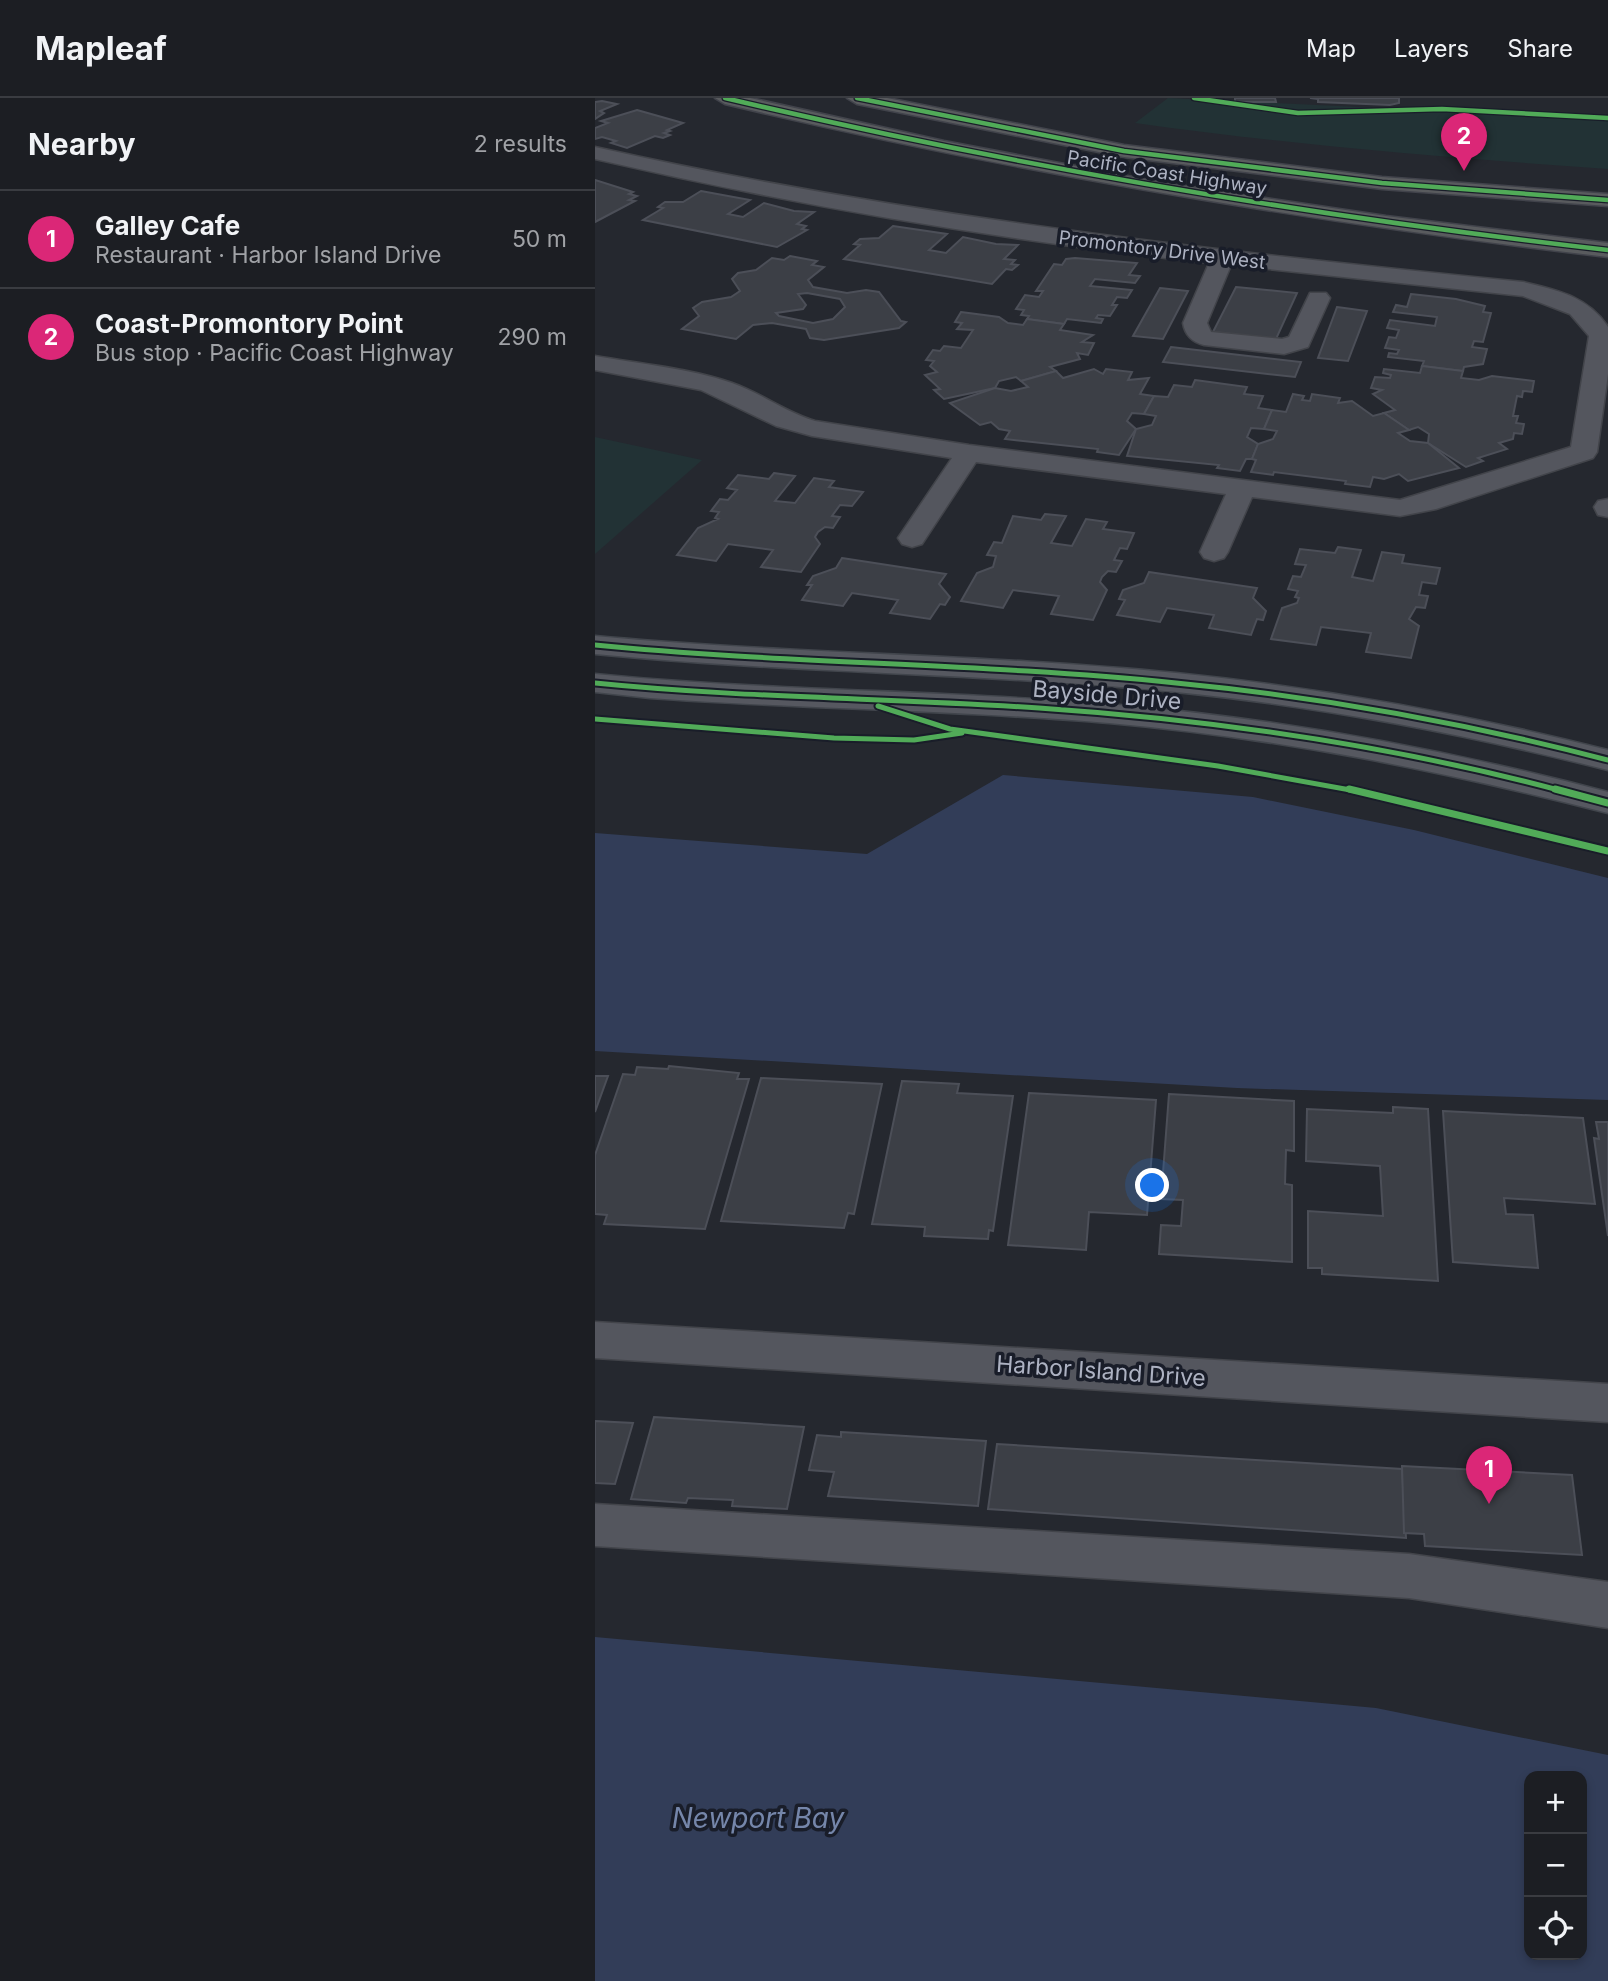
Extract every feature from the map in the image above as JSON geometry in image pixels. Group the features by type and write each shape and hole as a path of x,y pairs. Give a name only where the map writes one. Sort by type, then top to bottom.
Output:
{"highway":[{"name":"Pacific Coast Highway","path":"725,98 1003,162 1304,211 1479,236 1608,250"},
{"name":"Pacific Coast Highway","path":"857,98 1124,151 1382,183 1608,201"}],"main road":[{"name":"Bayside Drive","path":"595,645 687,654 1112,677 1229,688 1463,726 1608,760"},
{"name":"Bayside Drive","path":"595,683 738,694 1040,708 1191,721 1349,746 1464,768 1608,803"}],"street":[{"name":"Promontory Drive West","path":"595,153 885,211 1026,233 1223,257 1323,287 1523,289 1557,298 1581,309 1594,321 1601,336 1596,453 1426,503 1400,508 1241,490 969,453 811,428 785,420 727,390 706,383 595,363"},
{"path":"1223,257 1195,323 1196,331 1204,338 1284,347 1295,345 1299,342 1323,287"},
{"path":"912,538 969,453"},
{"path":"1214,552 1241,490"},
{"name":"Harbor Island Drive","path":"595,1340 1608,1403"},
{"path":"595,1525 1409,1576 1608,1605"}],"shaded area":[{"path":"1168,98 1608,119 1608,169 1371,150 1135,123"},
{"path":"595,437 702,460 595,554"}],"water":[{"path":"1003,775 1253,797 1414,830 1608,878 1608,1100 1237,1088 595,1051 595,833 867,854"},
{"name":"Newport Bay","path":"595,1637 1376,1708 1608,1755 1608,1981 595,1981"}],"building":[{"path":"1235,98 1275,98 1276,102 1235,102"},
{"path":"1310,98 1399,98 1399,103 1390,105 1318,102 1318,99"},
{"path":"595,102 617,104 600,111 604,113 595,119"},
{"path":"637,110 683,123 664,133 670,135 663,138 655,136 627,148 602,137 595,139 595,128 608,123 601,121"},
{"path":"595,180 633,192 629,194 637,196 629,200 635,201 595,222"},
{"path":"701,191 750,200 728,214 743,217 764,203 794,211 814,212 797,224 806,226 802,229 807,230 777,247 643,220 663,208 658,207 665,202 683,202"},
{"path":"893,226 947,234 929,250 946,253 963,237 996,244 1018,245 1004,259 1015,260 1011,264 1018,265 1012,270 1006,269 992,284 844,259 860,245 854,244 860,239 879,238"},
{"path":"790,256 817,261 812,265 824,267 808,280 813,287 847,293 866,290 879,292 901,321 906,322 899,328 824,340 810,338 806,329 772,323 753,325 736,339 682,329 699,316 693,308 702,302 731,297 740,291 732,279 738,273 756,270 772,258 784,260","holes":["798,294 840,299 845,307 833,319 813,323 779,316 776,313 803,309 806,305"]},
{"path":"1066,259 1137,263 1129,275 1140,276 1135,283 1095,279 1090,286 1132,290 1127,298 1117,297 1112,305 1117,305 1110,316 1098,315 1096,318 1103,319 1101,323 1067,319 1064,324 1027,319 1029,316 1021,315 1024,310 1016,309 1025,295 1039,297 1043,291 1036,291 1054,264 1062,265"},
{"path":"1236,287 1297,293 1276,339 1213,332"},
{"path":"1160,288 1188,291 1163,339 1133,336"},
{"path":"1411,294 1456,299 1485,306 1483,312 1491,313 1483,342 1474,341 1472,347 1487,349 1483,364 1464,367 1463,371 1422,366 1424,361 1388,357 1389,353 1397,354 1399,350 1385,348 1389,337 1396,338 1399,330 1387,328 1390,320 1435,326 1437,317 1393,312 1396,305 1407,307"},
{"path":"1337,307 1367,311 1348,361 1318,358"},
{"path":"961,312 999,317 1008,323 1023,325 1027,319 1064,324 1060,330 1093,335 1082,342 1094,343 1088,355 1077,353 1080,359 1050,367 1056,371 1021,381 1016,377 999,381 995,388 944,399 934,390 940,389 925,375 937,372 930,366 934,361 926,360 933,350 940,351 944,346 961,348 973,330 957,329 962,323 955,322"},
{"path":"1171,347 1301,362 1295,377 1163,362"},
{"path":"1422,366 1463,371 1461,378 1479,380 1492,376 1534,381 1532,392 1523,391 1522,397 1517,396 1513,416 1518,416 1516,423 1524,424 1522,434 1514,433 1513,439 1499,443 1507,449 1478,458 1483,461 1466,467 1428,443 1429,434 1418,427 1409,430 1384,413 1395,410 1373,394 1382,390 1371,388 1375,377 1390,378 1391,375 1383,373 1384,369 1420,373"},
{"path":"1094,369 1103,374 1106,369 1132,372 1128,380 1149,378 1140,394 1154,396 1144,414 1132,413 1127,421 1136,429 1119,455 1097,452 1098,449 1005,439 1010,431 999,429 991,422 980,425 950,403 995,388 1011,391 1028,387 1021,381 1056,371 1063,378"},
{"path":"1195,380 1247,387 1244,394 1263,396 1258,408 1272,410 1264,429 1251,428 1247,437 1258,444 1252,459 1246,459 1240,471 1217,468 1219,465 1127,456 1136,429 1152,425 1156,416 1144,414 1154,396 1168,397 1174,385 1192,387"},
{"path":"1293,394 1304,396 1302,400 1310,401 1312,394 1340,398 1338,403 1352,401 1373,416 1384,413 1409,430 1398,433 1410,441 1428,443 1459,468 1408,481 1399,474 1384,479 1373,477 1370,487 1345,484 1346,481 1274,472 1273,475 1251,472 1256,460 1252,459 1258,444 1273,439 1277,431 1264,429 1272,410 1286,412"},
{"path":"774,473 795,476 775,501 795,503 814,478 834,481 829,487 863,492 852,506 840,505 832,516 840,517 833,528 825,527 818,532 815,537 820,544 801,572 761,567 773,550 728,544 716,561 677,555 698,528 718,519 715,518 719,512 711,511 720,499 728,500 737,490 727,488 738,475 769,479"},
{"path":"1045,514 1066,516 1051,543 1072,546 1086,519 1107,522 1103,529 1134,533 1127,549 1120,548 1114,560 1122,561 1116,572 1108,571 1102,577 1100,582 1107,590 1093,620 1051,614 1059,596 1013,590 1003,608 961,601 977,573 993,567 996,556 987,555 994,542 1002,543 1013,516 1041,520"},
{"path":"1338,547 1361,550 1352,577 1373,581 1382,552 1404,555 1402,563 1440,568 1436,584 1422,582 1419,595 1428,596 1425,608 1416,607 1409,619 1419,626 1411,658 1366,652 1371,633 1321,627 1316,645 1271,639 1282,608 1297,603 1299,598 1295,597 1298,591 1288,589 1293,576 1301,577 1306,565 1295,564 1300,549 1335,553"},
{"path":"842,558 946,574 939,584 950,597 945,605 940,604 930,619 890,613 898,600 852,593 843,606 802,600 812,585 807,585 813,576 836,568"},
{"path":"1149,572 1257,588 1253,598 1266,611 1263,620 1257,619 1251,635 1209,628 1214,615 1167,608 1160,622 1117,615 1125,600 1119,599 1123,590 1144,583"},
{"path":"669,1066 739,1073 737,1079 749,1079 705,1229 604,1224 607,1215 595,1214 595,1155 623,1074 635,1075 637,1067 668,1069"},
{"path":"595,1076 608,1076 595,1112"},
{"path":"761,1078 882,1084 854,1214 848,1213 844,1228 721,1221"},
{"path":"902,1081 959,1084 957,1093 1013,1096 993,1231 989,1230 988,1239 924,1236 925,1227 872,1224"},
{"path":"1029,1093 1156,1100 1147,1215 1089,1212 1086,1250 1008,1245"},
{"path":"1169,1094 1294,1101 1294,1151 1286,1150 1285,1184 1292,1185 1292,1262 1159,1254 1161,1225 1181,1226 1183,1200 1161,1199"},
{"path":"1393,1107 1428,1109 1438,1281 1322,1274 1322,1268 1308,1268 1308,1211 1383,1216 1380,1166 1306,1161 1307,1109 1393,1113"},
{"path":"1443,1111 1583,1118 1595,1204 1504,1198 1506,1214 1533,1215 1538,1268 1453,1262"},
{"path":"1596,1122 1608,1122 1608,1236 1594,1138 1599,1139"},
{"path":"654,1417 804,1427 787,1509 732,1506 733,1500 688,1498 686,1503 631,1499"},
{"path":"595,1421 633,1423 615,1484 595,1483"},
{"path":"841,1432 986,1441 978,1506 828,1496 834,1472 809,1470 817,1435 841,1437"},
{"path":"997,1444 1402,1469 1406,1538 988,1509"},
{"path":"1402,1466 1572,1475 1582,1555 1425,1546 1424,1534 1404,1533"}],"cycle path":[{"path":"725,98 944,148 1164,189 1386,223 1608,250"},
{"path":"857,98 1124,151 1382,183 1608,200"},
{"path":"1194,98 1298,113 1442,109 1608,118"},
{"path":"595,645 724,656 1048,672 1238,689 1424,718 1608,760"},
{"path":"595,683 706,693 1039,708 1183,721 1397,754 1468,768 1608,803"},
{"path":"878,706 950,729 1218,766 1345,788 1608,851"},
{"path":"595,719 714,730 882,740 914,740 962,733"}],"place":[{"name":"Coast-Promontory Point","path":"1464,171"},
{"name":"Galley Cafe","path":"1489,1504"}]}
